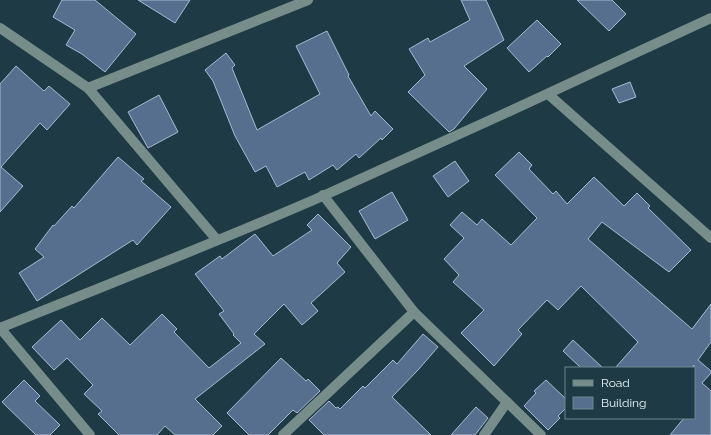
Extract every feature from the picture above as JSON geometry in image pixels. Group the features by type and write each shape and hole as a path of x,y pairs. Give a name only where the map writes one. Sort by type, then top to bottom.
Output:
{"street":[{"path":"88,88 308,0"},
{"path":"90,435 0,328 217,240 323,195 548,94 711,18"},
{"path":"0,28 88,88 217,240"},
{"path":"548,94 711,238"},
{"path":"323,195 414,312 541,435"},
{"path":"283,435 414,312"},
{"path":"484,435 507,402"}],"building":[{"path":"62,0 95,0 136,34 105,72 82,54 66,45 75,30 53,17"},
{"path":"138,0 190,0 175,23"},
{"path":"461,0 486,0 504,40 464,66 487,89 454,129 449,132 408,92 425,75 409,49 428,38 430,42 470,20"},
{"path":"577,0 612,0 626,14 609,31"},
{"path":"537,20 561,44 548,57 547,56 529,72 507,48"},
{"path":"327,31 349,75 348,76 371,116 375,111 393,129 382,140 381,138 359,158 356,154 337,170 333,165 309,180 305,172 277,187 266,166 255,172 235,136 213,81 205,70 226,53 235,65 232,68 257,130 320,94 296,46"},
{"path":"16,66 44,91 49,86 70,104 47,130 40,123 1,167 23,186 0,212 0,84"},
{"path":"630,82 636,97 619,103 612,89"},
{"path":"159,95 178,132 148,148 128,112"},
{"path":"519,152 532,165 529,169 553,194 556,191 567,204 594,177 624,206 637,193 650,206 648,208 691,250 669,272 602,222 588,239 692,329 711,304 711,342 698,360 711,371 702,383 711,391 711,435 670,435 683,419 695,419 694,365 693,367 616,367 638,342 581,286 558,310 547,300 518,330 522,334 494,366 461,333 484,310 453,282 459,275 444,259 464,238 450,225 462,212 477,225 482,219 511,245 537,218 495,175"},
{"path":"118,157 144,179 141,181 171,207 137,245 133,240 37,301 19,273 44,257 35,249 53,225 54,226 72,206 74,208"},
{"path":"455,161 469,181 448,197 433,176"},
{"path":"392,192 408,220 375,239 359,211"},
{"path":"318,214 351,247 337,263 345,272 311,303 318,311 302,325 284,304 254,334 265,344 195,399 222,426 213,435 175,435 165,426 157,435 119,435 98,414 102,411 84,394 93,385 67,358 54,370 32,347 61,320 80,340 102,318 130,345 162,314 177,329 174,332 209,368 241,343 233,335 234,334 219,314 224,311 195,274 220,256 222,259 255,234 273,256 312,230 307,225"},
{"path":"423,334 438,347 392,397 431,435 324,435 309,420 329,401 336,408 338,407 340,409 363,386 365,388 393,360 397,364"},
{"path":"573,340 602,367 580,367 563,351"},
{"path":"281,358 306,381 308,379 320,391 297,413 293,410 268,435 249,435 227,413"},
{"path":"24,380 40,396 35,401 60,425 50,435 36,435 2,402"},
{"path":"546,380 565,398 565,409 558,416 560,418 548,430 524,406 536,393 534,391"},
{"path":"476,407 488,418 475,435 451,435"}]}
